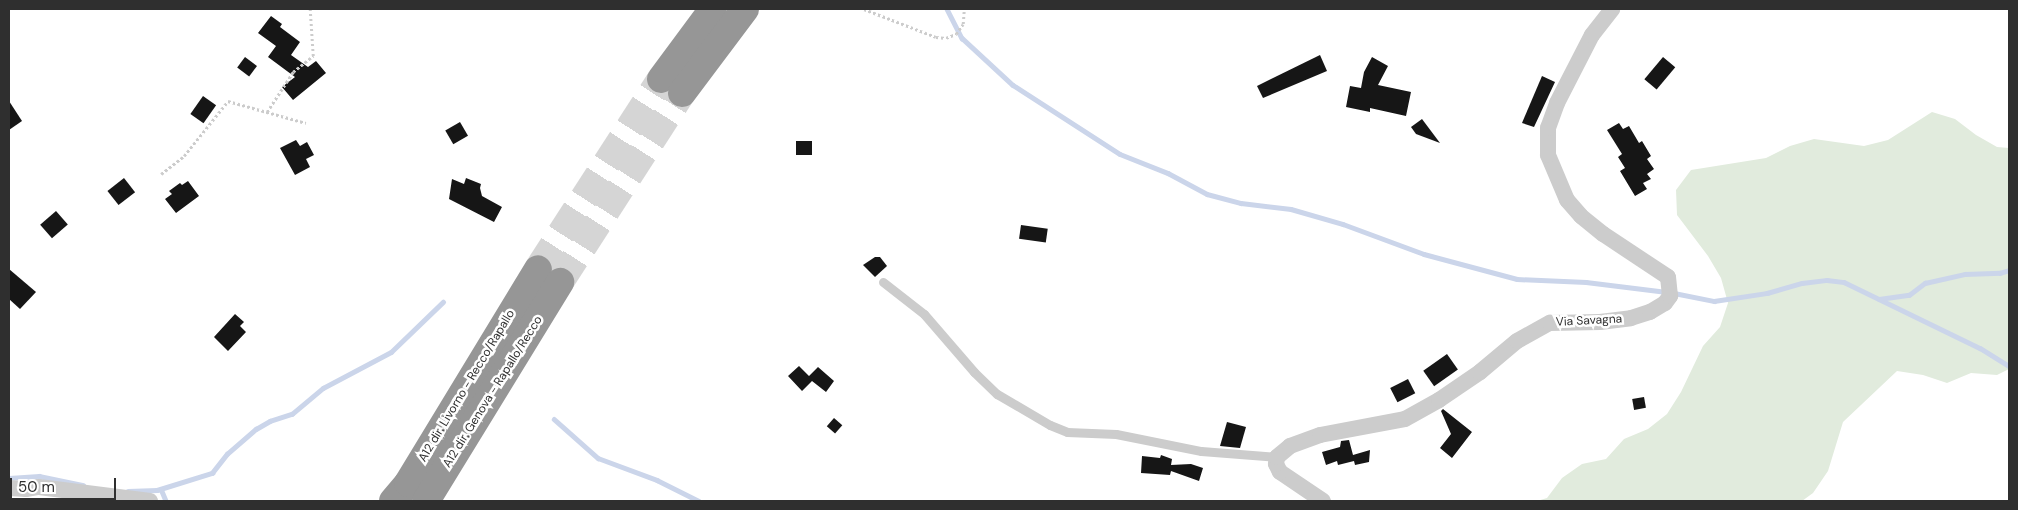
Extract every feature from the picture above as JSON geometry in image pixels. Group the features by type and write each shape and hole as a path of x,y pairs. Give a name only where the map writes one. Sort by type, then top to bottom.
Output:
{"highway":[{"path":"713,9 672,86 745,9"},
{"name":"A12 dir. Livorno - Recco/Rapallo","path":"394,501 549,276"},
{"name":"A12 dir. Genova - Rapallo/Recco","path":"426,501 549,276"}],"street":[{"name":"Via Savagna","path":"1277,457 1298,442 1405,419 1439,400 1472,378 1517,340 1550,323 1600,322 1631,318 1650,312 1665,303 1670,296 1668,277 1603,234 1580,216 1567,200 1548,155 1548,128 1557,103 1592,35 1612,9"},
{"path":"1277,457 1276,464 1280,472 1323,501"},
{"path":"9,488 26,490 39,487 150,501"}],"lane":[{"path":"883,282 924,314 974,372 997,394 1050,425 1067,432 1116,434 1201,451 1277,457"}],"path":[{"path":"268,112 293,72 313,56 310,9"},
{"path":"864,9 936,37 946,38 956,34 963,24 964,9"},
{"path":"161,174 184,156 228,101 306,123"}],"green space":[{"path":"1932,112 1955,119 1976,135 1997,147 2009,148 2009,369 1997,375 1971,373 1947,383 1923,375 1897,371 1843,422 1828,471 1813,493 1802,501 1537,501 1547,498 1562,478 1582,464 1606,459 1624,439 1648,429 1667,414 1681,392 1703,346 1720,327 1728,303 1721,278 1708,256 1677,215 1676,190 1691,170 1766,158 1790,146 1814,139 1864,146 1888,140"}],"building":[{"path":"271,16 282,24 280,27 300,42 291,55 308,67 316,61 326,73 293,100 282,87 295,77 268,57 276,46 258,33"},
{"path":"1320,55 1327,71 1263,98 1257,86"},
{"path":"245,57 257,66 249,76 237,67"},
{"path":"1372,57 1388,66 1378,85 1411,92 1406,116 1370,108 1370,112 1346,107 1350,86 1361,88 1364,72"},
{"path":"1663,57 1675,67 1657,89 1644,79"},
{"path":"1542,76 1555,82 1534,127 1522,123"},
{"path":"203,96 216,105 203,123 190,114"},
{"path":"9,101 22,121 9,130"},
{"path":"1422,119 1440,143 1416,134 1411,127"},
{"path":"460,122 468,136 453,144 445,130"},
{"path":"1619,123 1623,129 1629,126 1639,143 1642,141 1651,156 1647,159 1654,169 1647,174 1651,179 1643,183 1647,189 1635,196 1620,171 1625,168 1618,157 1622,154 1607,130"},
{"path":"296,140 300,146 307,142 314,155 306,159 310,167 295,175 280,148"},
{"path":"796,141 812,141 812,155 796,155"},
{"path":"124,178 135,192 119,205 107,191"},
{"path":"466,178 481,184 482,196 502,207 494,222 449,199 452,179 464,184"},
{"path":"188,181 199,196 176,213 165,199 172,194 169,191 180,183 182,185"},
{"path":"598,187 611,193 605,206 592,200"},
{"path":"56,211 68,225 52,238 40,225"},
{"path":"1021,225 1048,229 1046,243 1019,239"},
{"path":"875,257 880,257 887,266 875,277 863,265"},
{"path":"9,269 36,292 20,309 9,299"},
{"path":"235,314 244,322 240,326 246,332 228,351 214,337"},
{"path":"1447,354 1458,370 1434,386 1423,371"},
{"path":"799,366 809,376 818,367 834,381 826,392 812,381 802,391 788,376"},
{"path":"1408,379 1415,393 1397,402 1390,388"},
{"path":"1644,397 1646,408 1634,410 1632,399"},
{"path":"1443,409 1472,432 1452,458 1440,448 1451,434 1441,411"},
{"path":"834,418 842,425 835,434 827,426"},
{"path":"1227,422 1246,427 1240,448 1220,446"},
{"path":"1349,440 1353,455 1370,450 1369,462 1355,465 1354,461 1338,465 1337,461 1326,465 1322,452 1340,447 1341,441"},
{"path":"1161,455 1172,459 1171,465 1191,464 1203,468 1199,481 1171,471 1170,475 1141,473 1142,456 1160,458"}],"waterway":[{"path":"947,9 962,38 1013,85 1120,154 1168,173 1207,194 1241,203 1291,209 1343,224 1424,254 1517,279 1586,282 1666,292"},
{"path":"1879,299 1909,295 1925,283 1965,274 2000,273 2009,270"},
{"path":"1674,293 1714,301 1767,293 1802,283 1827,280 1844,282 1980,348 2009,366"},
{"path":"128,491 157,490 212,473 227,454 256,429 270,421 292,414 323,388 391,352 443,302"},
{"path":"554,419 598,458 657,480 699,501"},
{"path":"9,478 39,476 83,485"},
{"path":"161,489 166,501"}],"tunnel":[{"path":"538,269 661,79"},
{"path":"560,282 682,93"}]}
